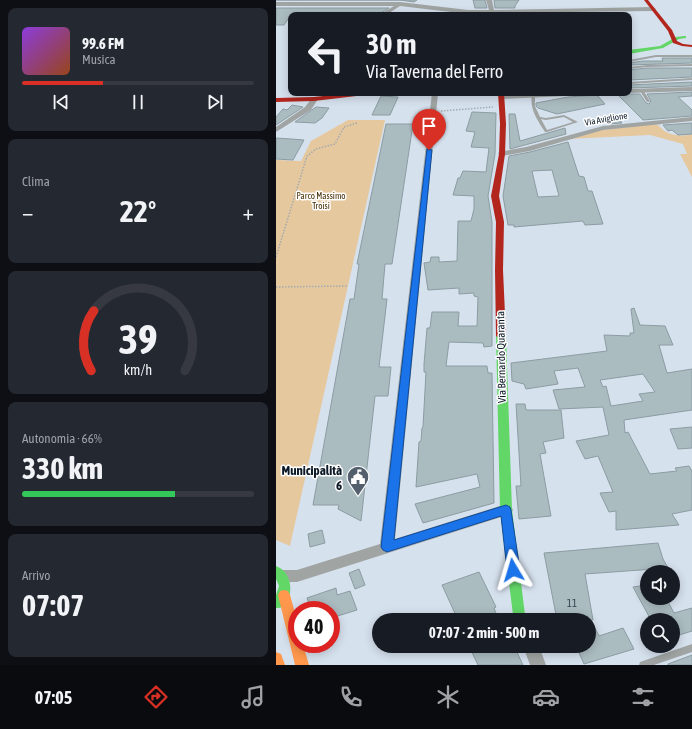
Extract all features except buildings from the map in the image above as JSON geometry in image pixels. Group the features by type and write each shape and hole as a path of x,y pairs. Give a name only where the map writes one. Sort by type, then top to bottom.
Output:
{"street":[{"path":"387,12 408,0"},
{"path":"489,0 492,12"},
{"path":"646,0 663,8 673,20"},
{"path":"276,4 399,4 454,12"},
{"path":"524,12 654,4"},
{"path":"654,4 675,41"},
{"path":"682,31 692,42"},
{"path":"632,52 654,48 675,41 681,37 692,42"},
{"path":"632,56 692,42"},
{"path":"632,91 692,89"},
{"path":"276,96 318,96"},
{"path":"276,100 318,96"},
{"path":"276,130 308,108 318,96"},
{"path":"387,547 435,96"},
{"name":"Via Bernardo Quaranta","path":"501,96 502,154 495,196 500,222 499,301 506,510 520,613"},
{"name":"Via Aviglione","path":"502,154 554,142 597,129 692,119"},
{"path":"285,581 506,510"},
{"path":"276,604 285,581"},
{"path":"285,581 302,665"},
{"path":"534,653 538,665"},
{"path":"276,658 278,665"}],"lane":[{"path":"632,60 656,56 692,56"},
{"path":"632,68 692,65"},
{"path":"632,83 692,79"},
{"path":"642,91 648,101"},
{"path":"533,96 532,106 538,118 546,132 576,122 564,116 546,119 538,118"},
{"path":"643,665 692,648"}],"path":[{"path":"433,112 502,107"},
{"path":"276,257 308,156 316,149 335,144 344,127 357,123"},
{"path":"276,287 348,286"}],"green space":[{"name":"Parco Massimo Troisi","path":"348,120 385,120 290,546 276,540 276,160 301,161 311,141"},
{"path":"650,124 658,125 665,131 673,134 691,135 689,133 692,132 692,177 680,154 687,154 683,144 650,135 568,139 596,131"}],"traffic: fast":[{"path":"632,52 661,47 678,38 684,37"},
{"path":"501,336 506,510 519,613"},
{"path":"276,571 285,582 285,590 278,603"}],"traffic: slow":[{"path":"284,595 302,665"},
{"path":"276,658 278,665"}],"traffic: jam":[{"path":"646,0 670,31 675,42 682,45 692,46"},
{"path":"276,100 314,99 340,96"},
{"path":"501,96 503,124 502,154 495,196 500,222 499,270 501,336"}],"place":[{"name":"Municipalità 6","path":"358,496"}],"route":[{"path":"429,150 387,547 506,510 513,570"}]}
